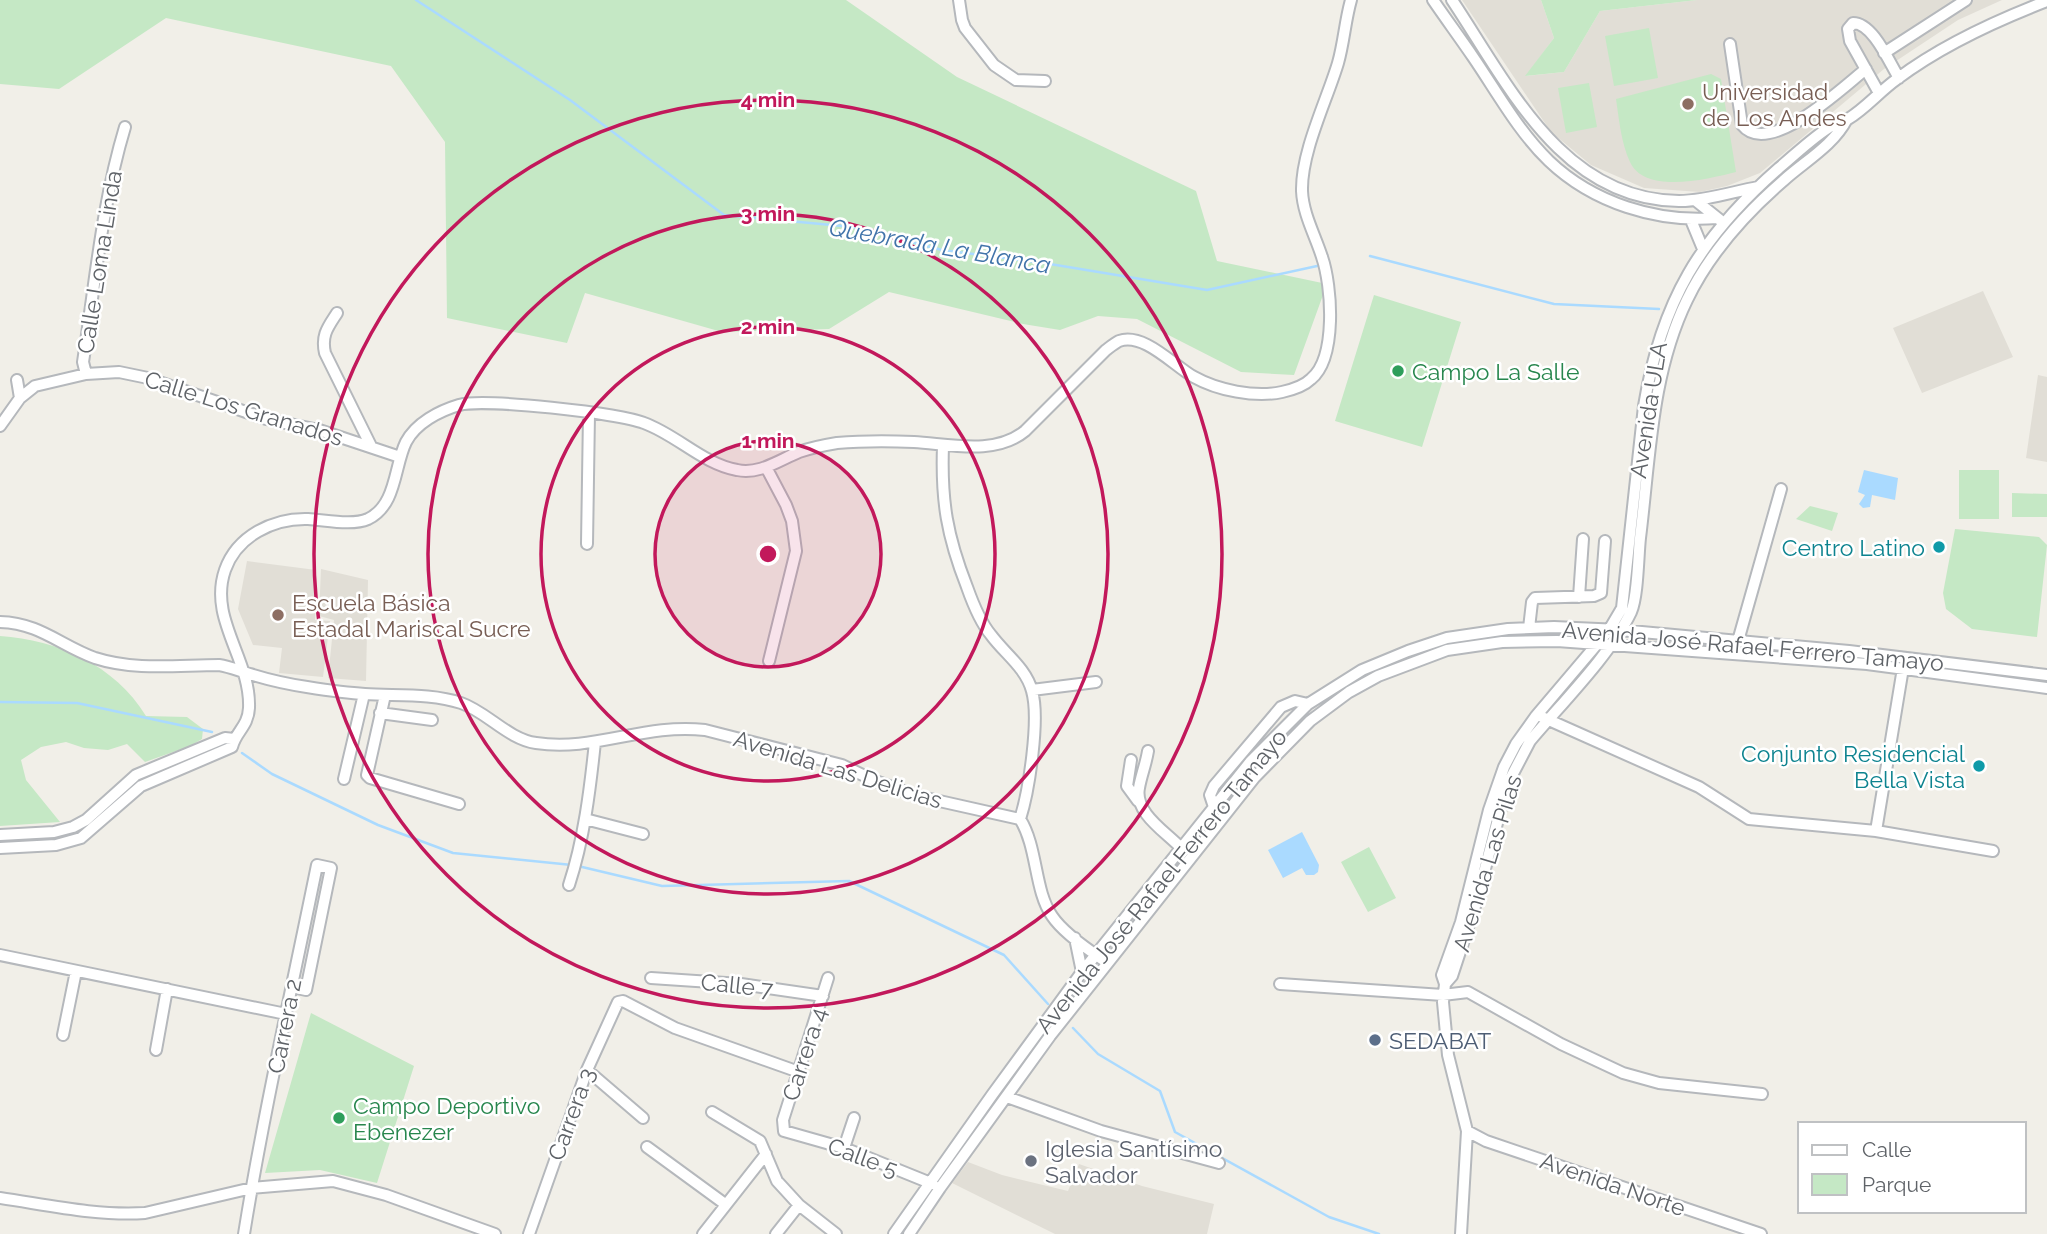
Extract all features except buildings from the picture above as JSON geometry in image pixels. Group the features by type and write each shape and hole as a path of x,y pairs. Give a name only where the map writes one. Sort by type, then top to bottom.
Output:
{"street":[{"path":"959,0 961,20 965,28 994,65 1016,80 1045,81"},
{"path":"0,848 55,845 81,838 141,786 232,747 248,715 246,673 222,611 221,591 225,571 235,551 248,537 284,522 304,519 369,519 385,502 397,475 407,439 433,415 461,404 503,405 644,423 724,467 748,471 766,467 802,451 836,443 913,442 943,446 1002,444 1016,439 1106,349 1119,341 1131,339 1142,343 1194,377 1214,385 1250,393 1282,392 1311,379 1323,364 1330,323 1323,258 1310,226 1302,190 1316,125 1339,60 1351,0"},
{"path":"1433,0 1533,144 1558,169 1592,191 1626,207 1691,220 1720,220"},
{"path":"1452,0 1536,127 1568,160 1604,183 1629,194 1677,201 1758,187"},
{"path":"1884,53 1966,0"},
{"name":"Avenida ULA","path":"1611,644 1622,608 1644,406 1656,347 1664,321 1687,273 1720,220 1833,124 1847,119 1899,78 1981,28 2047,1"},
{"path":"1880,93 1848,34 1853,23 1862,24 1869,30 1899,78"},
{"path":"1730,44 1742,125 1754,133 1764,133 1799,122 1866,69"},
{"name":"Avenida ULA","path":"1598,643 1615,630 1632,609 1658,393 1668,346 1696,282 1734,229 1768,194 1839,135 1847,119"},
{"name":"Calle Loma Linda","path":"0,426 20,398 35,386 86,374 83,362 113,166 125,127"},
{"path":"1695,200 1734,229"},
{"path":"1691,220 1703,249"},
{"path":"337,313 324,333 322,342 371,446"},
{"name":"Calle Los Granados","path":"86,374 107,371 140,376 266,419 318,430 401,457"},
{"path":"17,380 20,398"},
{"path":"587,544 589,414"},
{"path":"943,446 944,510 956,560 975,607 990,635 1019,666 1032,690 1034,725 1026,798 1020,819 1030,834 1043,893 1052,916 1075,938 1107,962"},
{"path":"766,467 792,521 796,551 769,661"},
{"path":"1738,640 1781,489"},
{"path":"1579,597 1583,540"},
{"path":"1529,628 1532,601 1535,598 1594,596 1601,593 1605,541"},
{"name":"Avenida Las Delicias","path":"0,622 27,625 94,657 121,664 139,667 219,665 282,684 460,702 531,743 567,745 595,742 664,728 705,730 842,765 917,796 1020,819"},
{"name":"Avenida José Rafael Ferrero Tamayo","path":"909,1234 935,1185 1082,972 1181,848 1251,761 1308,704 1362,670 1447,638 1529,628 1615,630 1738,640 2047,675"},
{"name":"Avenida José Rafael Ferrero Tamayo","path":"894,1234 1007,1097 1107,962 1275,755 1310,721 1361,684 1447,650 1524,641 1598,643 1903,668 2047,688"},
{"name":"Avenida Las Pilas","path":"1461,1234 1467,1131 1448,1055 1442,975 1461,922 1495,792 1516,744 1537,714 1598,643"},
{"name":"Avenida Las Pilas","path":"1444,990 1452,976 1470,923 1507,785 1530,741 1611,644"},
{"path":"1876,831 1903,668"},
{"path":"1032,690 1096,682"},
{"path":"344,779 364,694"},
{"path":"385,695 367,775 459,804"},
{"path":"1214,807 1210,795 1214,786 1281,707 1294,701 1308,704"},
{"path":"380,713 432,720"},
{"path":"1537,714 1699,787 1749,819 1876,831 1993,851"},
{"path":"0,835 54,832 74,827 86,820 136,775 225,738 234,739"},
{"path":"569,885 576,865 590,795 595,742"},
{"path":"1138,801 1147,751"},
{"path":"1131,760 1127,786 1142,810 1181,848"},
{"path":"585,819 643,834"},
{"name":"Carrera 2","path":"244,1234 292,987 306,990 331,868 317,865"},
{"path":"1075,938 1082,972"},
{"path":"0,955 286,1014"},
{"path":"63,1035 76,971"},
{"name":"Calle 7","path":"651,978 741,984 823,996"},
{"name":"Carrera 4","path":"784,1131 783,1120 828,978"},
{"path":"1280,984 1468,992 1561,1044 1623,1073 1659,1083 1762,1094"},
{"path":"156,1050 167,989"},
{"name":"Carrera 3","path":"529,1234 587,1070 615,1005 624,1001 675,1028 799,1072"},
{"path":"587,1070 643,1118"},
{"path":"1007,1097 1101,1131 1219,1163"},
{"path":"712,1112 760,1141 773,1176 799,1205 836,1234"},
{"path":"844,1149 854,1118"},
{"name":"Calle 5","path":"784,1131 844,1149 935,1185"},
{"name":"Avenida Norte","path":"1467,1131 1486,1141 1625,1190 1760,1234"},
{"path":"647,1147 725,1204"},
{"path":"703,1234 766,1154"},
{"path":"0,1198 104,1214 131,1214 252,1188 333,1181 386,1195 495,1234"},
{"path":"776,1234 799,1205"}],"shaded area":[{"name":"Universidad de Los Andes","path":"1462,0 1541,0 1554,38 1526,76 1564,72 1600,11 1697,0 2002,0 1958,20 1884,69 1760,173 1727,186 1700,192 1644,188 1591,165 1551,132"},
{"path":"1983,291 2013,357 1922,393 1893,328"},
{"path":"2038,375 2047,377 2047,462 2026,458"},
{"name":"Escuela Básica Estadal Mariscal Sucre","path":"247,561 316,570 315,620 330,621 323,677 279,673 282,648 253,645 238,609"},
{"path":"321,569 368,580 366,681 328,678 334,620 319,616"},
{"path":"968,1162 1002,1175 1068,1191 1079,1164 1142,1186 1214,1204 1207,1234 1055,1234 952,1183"}],"green space":[{"path":"0,0 846,0 957,77 1196,191 1217,261 1327,284 1294,375 1241,372 1137,319 1098,316 1060,330 1023,324 889,292 829,329 722,332 585,293 567,343 447,318 445,142 391,66 166,18 59,89 0,84"},
{"path":"1541,0 1697,0 1600,11 1564,72 1525,76 1554,38"},
{"path":"1649,28 1658,78 1614,86 1605,36"},
{"path":"1711,74 1721,79 1736,172 1694,181 1663,182 1638,172 1624,147 1616,99"},
{"path":"1589,83 1597,127 1566,133 1558,88"},
{"name":"Campo La Salle","path":"1374,295 1461,322 1422,447 1335,421"},
{"path":"1959,470 1999,470 1999,519 1959,519"},
{"path":"2012,493 2047,494 2047,517 2012,517"},
{"path":"1810,506 1838,513 1832,531 1796,519"},
{"path":"1955,529 2039,537 2047,545 2037,637 1972,629 1946,609 1943,593"},
{"path":"0,636 43,643 83,658 118,683 146,716 187,717 203,729 202,739 145,762 127,744 108,750 84,748 66,742 41,747 21,760 26,780 60,822 0,826"},
{"path":"1369,847 1396,898 1368,912 1341,862"},
{"name":"Campo Deportivo Ebenezer","path":"311,1013 414,1066 377,1183 320,1170 265,1173"}],"water":[{"path":"1864,470 1898,478 1895,500 1872,495 1870,507 1863,508 1859,504 1865,495 1858,492"},
{"path":"1302,832 1319,865 1318,872 1306,875 1302,868 1283,878 1268,850"}],"waterway":[{"name":"Quebrada La Blanca","path":"416,0 570,100 724,215 853,227 942,250 1044,263 1207,290 1317,266"},
{"name":"Quebrada La Blanca","path":"1370,256 1554,304 1659,309"},
{"path":"0,702 77,703 212,732"},
{"path":"242,753 272,774 378,825 453,853 572,865"},
{"path":"578,866 662,886 849,881 1004,955 1048,1004"},
{"path":"1073,1028 1098,1054 1160,1091 1175,1132 1329,1217 1379,1234"}],"place":[{"name":"Universidad de Los Andes","path":"1688,104"},
{"name":"Campo La Salle","path":"1398,371"},
{"name":"Centro Latino","path":"1939,547"},
{"name":"Escuela Básica Estadal Mariscal Sucre","path":"278,615"},
{"name":"Conjunto Residencial Bella Vista","path":"1979,766"},
{"name":"SEDABAT","path":"1375,1040"},
{"name":"Campo Deportivo Ebenezer","path":"339,1118"},
{"name":"Iglesia Santísimo Salvador","path":"1031,1161"}]}
